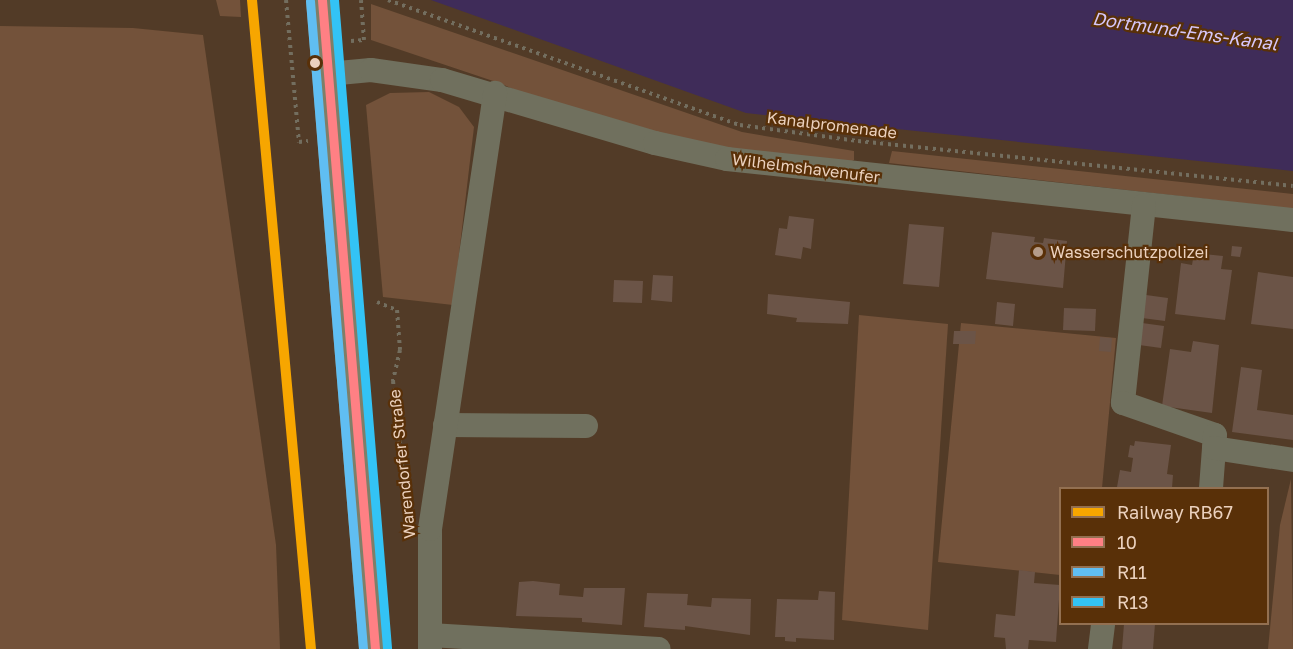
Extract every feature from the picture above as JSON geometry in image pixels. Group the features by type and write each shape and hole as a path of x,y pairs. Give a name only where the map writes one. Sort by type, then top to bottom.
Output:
{"main road":[{"path":"322,0 375,649"}],"street":[{"name":"Wilhelmshavenufer","path":"328,74 371,70 442,80 495,93 655,143 727,159 1293,220"},
{"name":"Warendorfer Straße","path":"495,93 430,529 430,642 659,649"},
{"path":"1144,205 1123,403 1215,435 1211,487"},
{"path":"445,425 586,426"},
{"path":"1214,448 1293,460"},
{"path":"1100,649 1103,625"}],"path":[{"path":"286,0 299,142"},
{"path":"350,41 364,40 361,0"},
{"name":"Kanalpromenade","path":"388,0 740,125 858,141 1293,186"},
{"name":"Warendorfer Straße","path":"377,302 398,310 400,350 393,381 408,523"}],"shaded area":[{"path":"216,0 240,0 241,17 220,16"},
{"path":"371,4 742,132 854,151 854,160 842,166 728,152 537,100 502,84 371,40"},
{"path":"0,26 133,28 203,35 276,545 280,649 0,649"},
{"path":"429,92 459,107 474,127 453,305 383,297 366,105 390,93"},
{"path":"892,151 1293,194 1293,209 889,163"},
{"path":"859,315 948,324 928,630 842,620"},
{"path":"961,323 1116,338 1102,487 1059,487 1059,575 938,562"},
{"path":"1291,479 1293,649 1268,649 1280,525"}],"water":[{"name":"Dortmund-Ems-Kanal","path":"431,0 1293,0 1293,171 746,113"}],"building":[{"path":"789,216 814,219 811,249 803,247 801,259 775,255 779,228 787,229"},
{"path":"909,224 944,227 939,287 903,284"},
{"path":"992,232 1035,237 1034,242 1043,243 1044,238 1067,241 1063,288 986,279"},
{"path":"1232,246 1242,247 1240,257 1231,256"},
{"path":"1194,253 1223,256 1221,269 1232,270 1225,320 1175,314 1181,263 1192,265"},
{"path":"1258,272 1293,277 1293,329 1251,324"},
{"path":"653,275 673,276 672,302 651,300"},
{"path":"614,280 643,281 642,303 613,302"},
{"path":"768,294 850,302 848,324 796,322 797,318 767,314"},
{"path":"1146,295 1168,298 1165,321 1142,318"},
{"path":"997,302 1015,304 1013,326 995,324"},
{"path":"1064,308 1096,309 1095,331 1063,330"},
{"path":"1142,323 1164,326 1161,348 1139,345"},
{"path":"954,331 976,331 975,344 953,344"},
{"path":"1100,337 1112,338 1111,352 1099,351"},
{"path":"1193,341 1219,345 1212,413 1162,406 1170,349 1191,352"},
{"path":"1241,367 1262,370 1257,410 1293,415 1293,440 1232,432"},
{"path":"1135,441 1171,445 1167,474 1173,475 1172,487 1117,487 1120,470 1131,472 1133,458 1128,457 1130,445 1134,446"},
{"path":"1019,570 1035,572 1034,583 1059,585 1056,642 1029,640 1028,649 1006,649 1005,638 994,637 996,614 1015,616"},
{"path":"519,582 560,584 559,595 583,597 584,588 625,588 622,625 582,622 582,618 516,616"},
{"path":"819,591 835,592 834,640 796,638 796,642 785,641 785,637 775,637 777,599 818,600"},
{"path":"647,593 688,594 687,605 711,607 712,598 751,599 750,635 685,626 685,630 644,627"},
{"path":"1124,625 1155,625 1153,649 1122,649"}],"rail line":[{"name":"RB67","path":"252,0 311,649"}],"transit line":[{"name":"10","path":"322,0 375,649"},
{"name":"R13","path":"334,0 387,648"},
{"name":"R11","path":"310,1 363,649"}],"place":[{"name":"Wasserschutzpolizei","path":"1038,252"}]}
